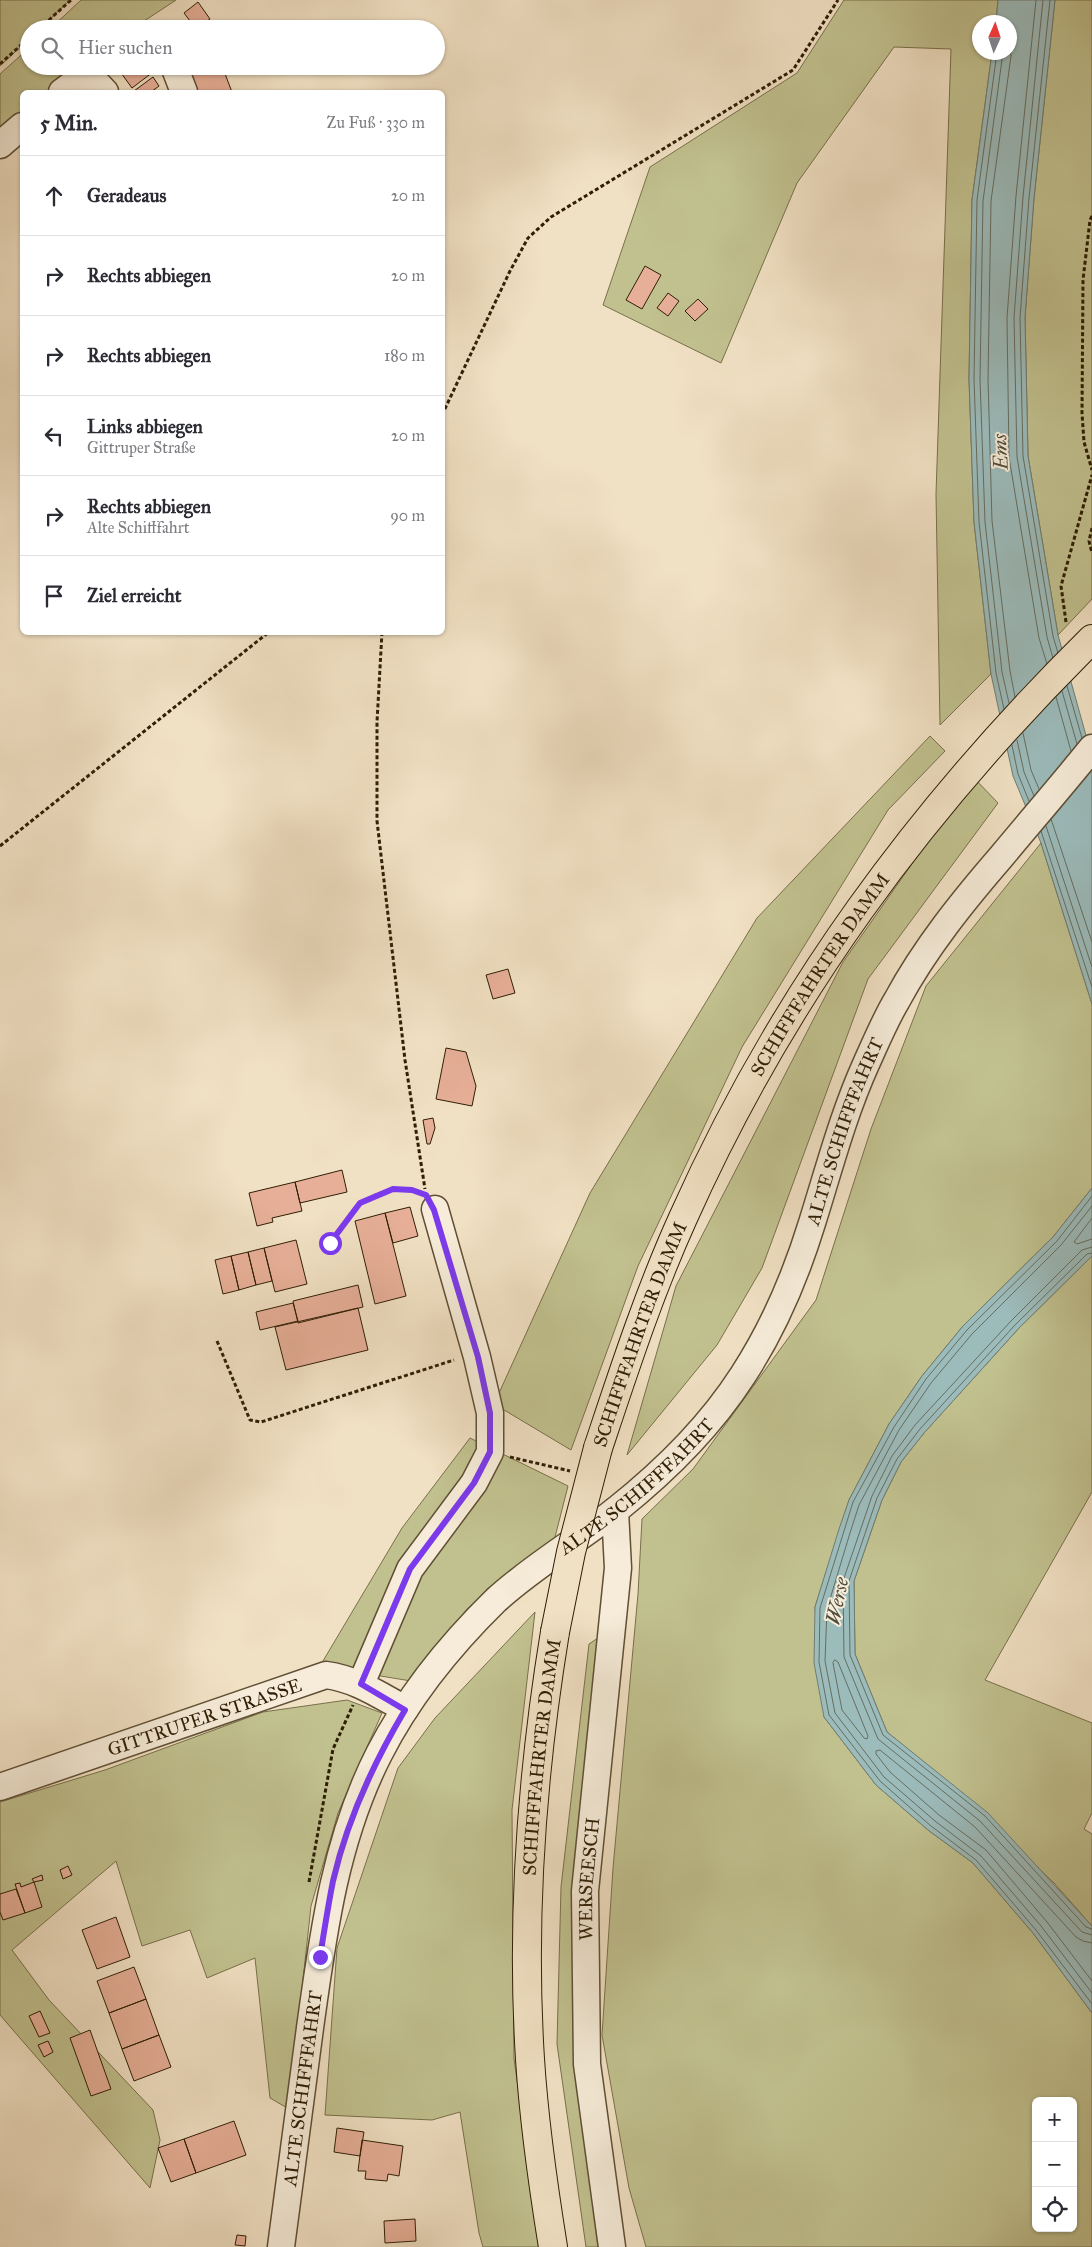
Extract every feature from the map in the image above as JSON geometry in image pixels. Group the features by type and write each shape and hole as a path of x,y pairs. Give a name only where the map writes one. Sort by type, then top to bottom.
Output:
{"highway":[{"name":"SCHIFFFAHRTER DAMM","path":"553,2247 538,2142 530,2059 528,1990 530,1846 539,1742 555,1632 571,1552 598,1448 651,1294 683,1218 715,1149 771,1043 861,905 912,838 960,780 1040,691 1092,639"}],"street":[{"path":"177,75 183,90"},
{"path":"67,90 97,78"},
{"path":"0,145 20,128"},
{"name":"ALTE SCHIFFFAHRT","path":"281,2247 320,1957 333,1881 347,1832 379,1754 405,1710 433,1670 465,1632 531,1570 615,1511 659,1474 714,1416 744,1375 770,1329 792,1279 811,1227 844,1121 864,1068 897,999 924,956 979,882 1092,748"},
{"path":"361,1684 410,1569 474,1483 490,1452 490,1413 478,1357 434,1210"},
{"name":"WERSEESCH","path":"612,2247 587,2064 585,1891 618,1568 615,1511"},
{"name":"GITTRUPER STRASSE","path":"0,1787 326,1675 343,1677 361,1684 405,1710"}],"path":[{"path":"49,20 71,0"},
{"path":"445,409 510,271 528,238 551,217 793,70 838,0"},
{"path":"0,64 20,46"},
{"path":"1092,216 1083,280 1082,319 1084,432 1092,470"},
{"path":"1066,622 1061,586 1092,475"},
{"path":"1092,528 1089,541 1092,552"},
{"path":"0,846 265,635"},
{"path":"330,1243 360,1203 393,1189 412,1190 426,1195 404,1060 377,821 377,722 382,635"},
{"path":"217,1341 250,1420 261,1422 450,1360 478,1357"},
{"path":"490,1452 562,1469"}],"green space":[{"path":"0,0 70,0 49,20 20,20 20,47 0,66"},
{"path":"81,0 176,0 146,20 60,20"},
{"path":"844,0 998,0 997,15 972,15 972,60 991,60 972,200 969,379 974,522 991,674 940,725 936,494 951,49 894,47 797,183 721,363 603,305 650,167 797,73"},
{"path":"1055,0 1092,0 1092,599 1058,635 1028,456 1025,317 1034,198"},
{"path":"20,56 20,75 76,75 62,90 20,90 20,136 0,153 0,74"},
{"path":"930,736 945,751 888,810 742,1047 638,1266 571,1450 494,1404 590,1193 757,918"},
{"path":"973,777 998,803 868,979 762,1268 717,1345 627,1455 676,1286 843,962"},
{"path":"1041,843 1092,1004 1092,1188 1053,1237 963,1326 922,1376 889,1424 849,1500 815,1607 824,1717 876,1785 928,1830 973,1863 1033,1933 1092,2013 1092,2247 646,2247 629,2188 602,2035 613,1868 638,1594 642,1519 693,1469 816,1300 871,1129 926,986"},
{"path":"1092,1256 1092,1492 985,1680 1092,1723 1092,1813 1084,1829 1092,1834 1092,1926 1054,1883 937,1773 887,1732 855,1654 854,1581 882,1500 901,1462 924,1433 1019,1328"},
{"path":"470,1438 568,1486 554,1541 467,1609 411,1681 320,1666 402,1528"},
{"path":"535,1612 512,1810 514,2059 541,2247 483,2247 479,2233 460,2112 432,2120 325,2115 337,1948 398,1768 435,1718"},
{"path":"601,1636 572,1886 578,2066 605,2247 586,2247 557,2044 561,1887 589,1644"},
{"path":"347,1700 382,1713 338,1813 311,1906 289,2109 270,2098 255,1958 207,1978 190,1930 142,1946 116,1861 12,1950 49,2000 153,2110 160,2140 150,2188 0,2015 0,1802 105,1770 263,1712"}],"water":[{"name":"Ems","path":"998,0 1055,0 1034,198 1025,317 1028,456 1058,635 1092,757 1092,1004 1041,843 1013,776 991,674 974,522 969,379 972,200 991,60 1017,60 1017,15 997,15"},
{"name":"Werse","path":"1092,1188 1092,1256 1019,1328 924,1433 901,1462 882,1500 854,1581 855,1654 887,1732 988,1813 1092,1926 1092,2013 1033,1933 973,1863 928,1830 876,1785 824,1717 814,1663 815,1607 839,1529 849,1500 889,1424 922,1376 963,1326 1053,1237"}],"building":[{"path":"198,2 210,19 189,20 184,13"},
{"path":"123,75 149,75 132,88"},
{"path":"189,75 225,75 231,90 195,90"},
{"path":"153,77 159,86 154,90 135,90"},
{"path":"645,266 661,275 642,309 626,300"},
{"path":"668,293 679,301 668,316 657,308"},
{"path":"698,299 708,309 695,321 685,311"},
{"path":"508,969 515,993 493,999 486,975"},
{"path":"446,1048 466,1052 476,1086 472,1106 436,1099"},
{"path":"433,1118 435,1128 430,1144 427,1144 423,1120"},
{"path":"342,1170 347,1192 300,1203 295,1182"},
{"path":"295,1182 302,1211 272,1218 273,1222 257,1226 249,1193"},
{"path":"410,1207 418,1236 393,1243 385,1213"},
{"path":"385,1213 406,1296 375,1304 355,1221"},
{"path":"296,1240 307,1284 275,1292 264,1248"},
{"path":"264,1248 272,1281 256,1285 248,1252"},
{"path":"248,1252 256,1285 239,1290 231,1256"},
{"path":"231,1256 239,1290 223,1294 215,1260"},
{"path":"358,1285 363,1307 298,1323 293,1301"},
{"path":"293,1303 298,1321 260,1330 256,1312"},
{"path":"358,1308 368,1350 286,1370 275,1327"},
{"path":"68,1866 72,1875 63,1879 60,1870"},
{"path":"42,1875 43,1880 34,1882 32,1879"},
{"path":"34,1882 42,1907 25,1913 15,1884 20,1883 21,1887"},
{"path":"16,1889 25,1913 3,1920 0,1912 0,1894"},
{"path":"116,1917 130,1957 97,1969 82,1930"},
{"path":"134,1967 146,1999 109,2013 97,1981"},
{"path":"146,1999 159,2035 122,2049 109,2013"},
{"path":"40,2011 50,2033 39,2037 29,2016"},
{"path":"90,2030 111,2089 91,2096 70,2038"},
{"path":"159,2035 171,2067 134,2081 122,2049"},
{"path":"48,2041 53,2052 44,2057 38,2045"},
{"path":"234,2121 246,2155 196,2173 184,2139"},
{"path":"337,2128 364,2132 360,2156 334,2152"},
{"path":"184,2139 196,2173 171,2182 158,2148"},
{"path":"362,2140 403,2146 399,2176 388,2174 387,2181 365,2179 366,2171 358,2171"},
{"path":"415,2219 416,2241 385,2243 384,2221"},
{"path":"237,2235 246,2236 245,2246 235,2245"}],"route":[{"path":"320,1957 333,1881 347,1832 379,1754 405,1710 361,1684 410,1569 474,1483 490,1452 490,1413 478,1357 434,1210 426,1195 412,1190 393,1189 360,1203 330,1243"}]}
